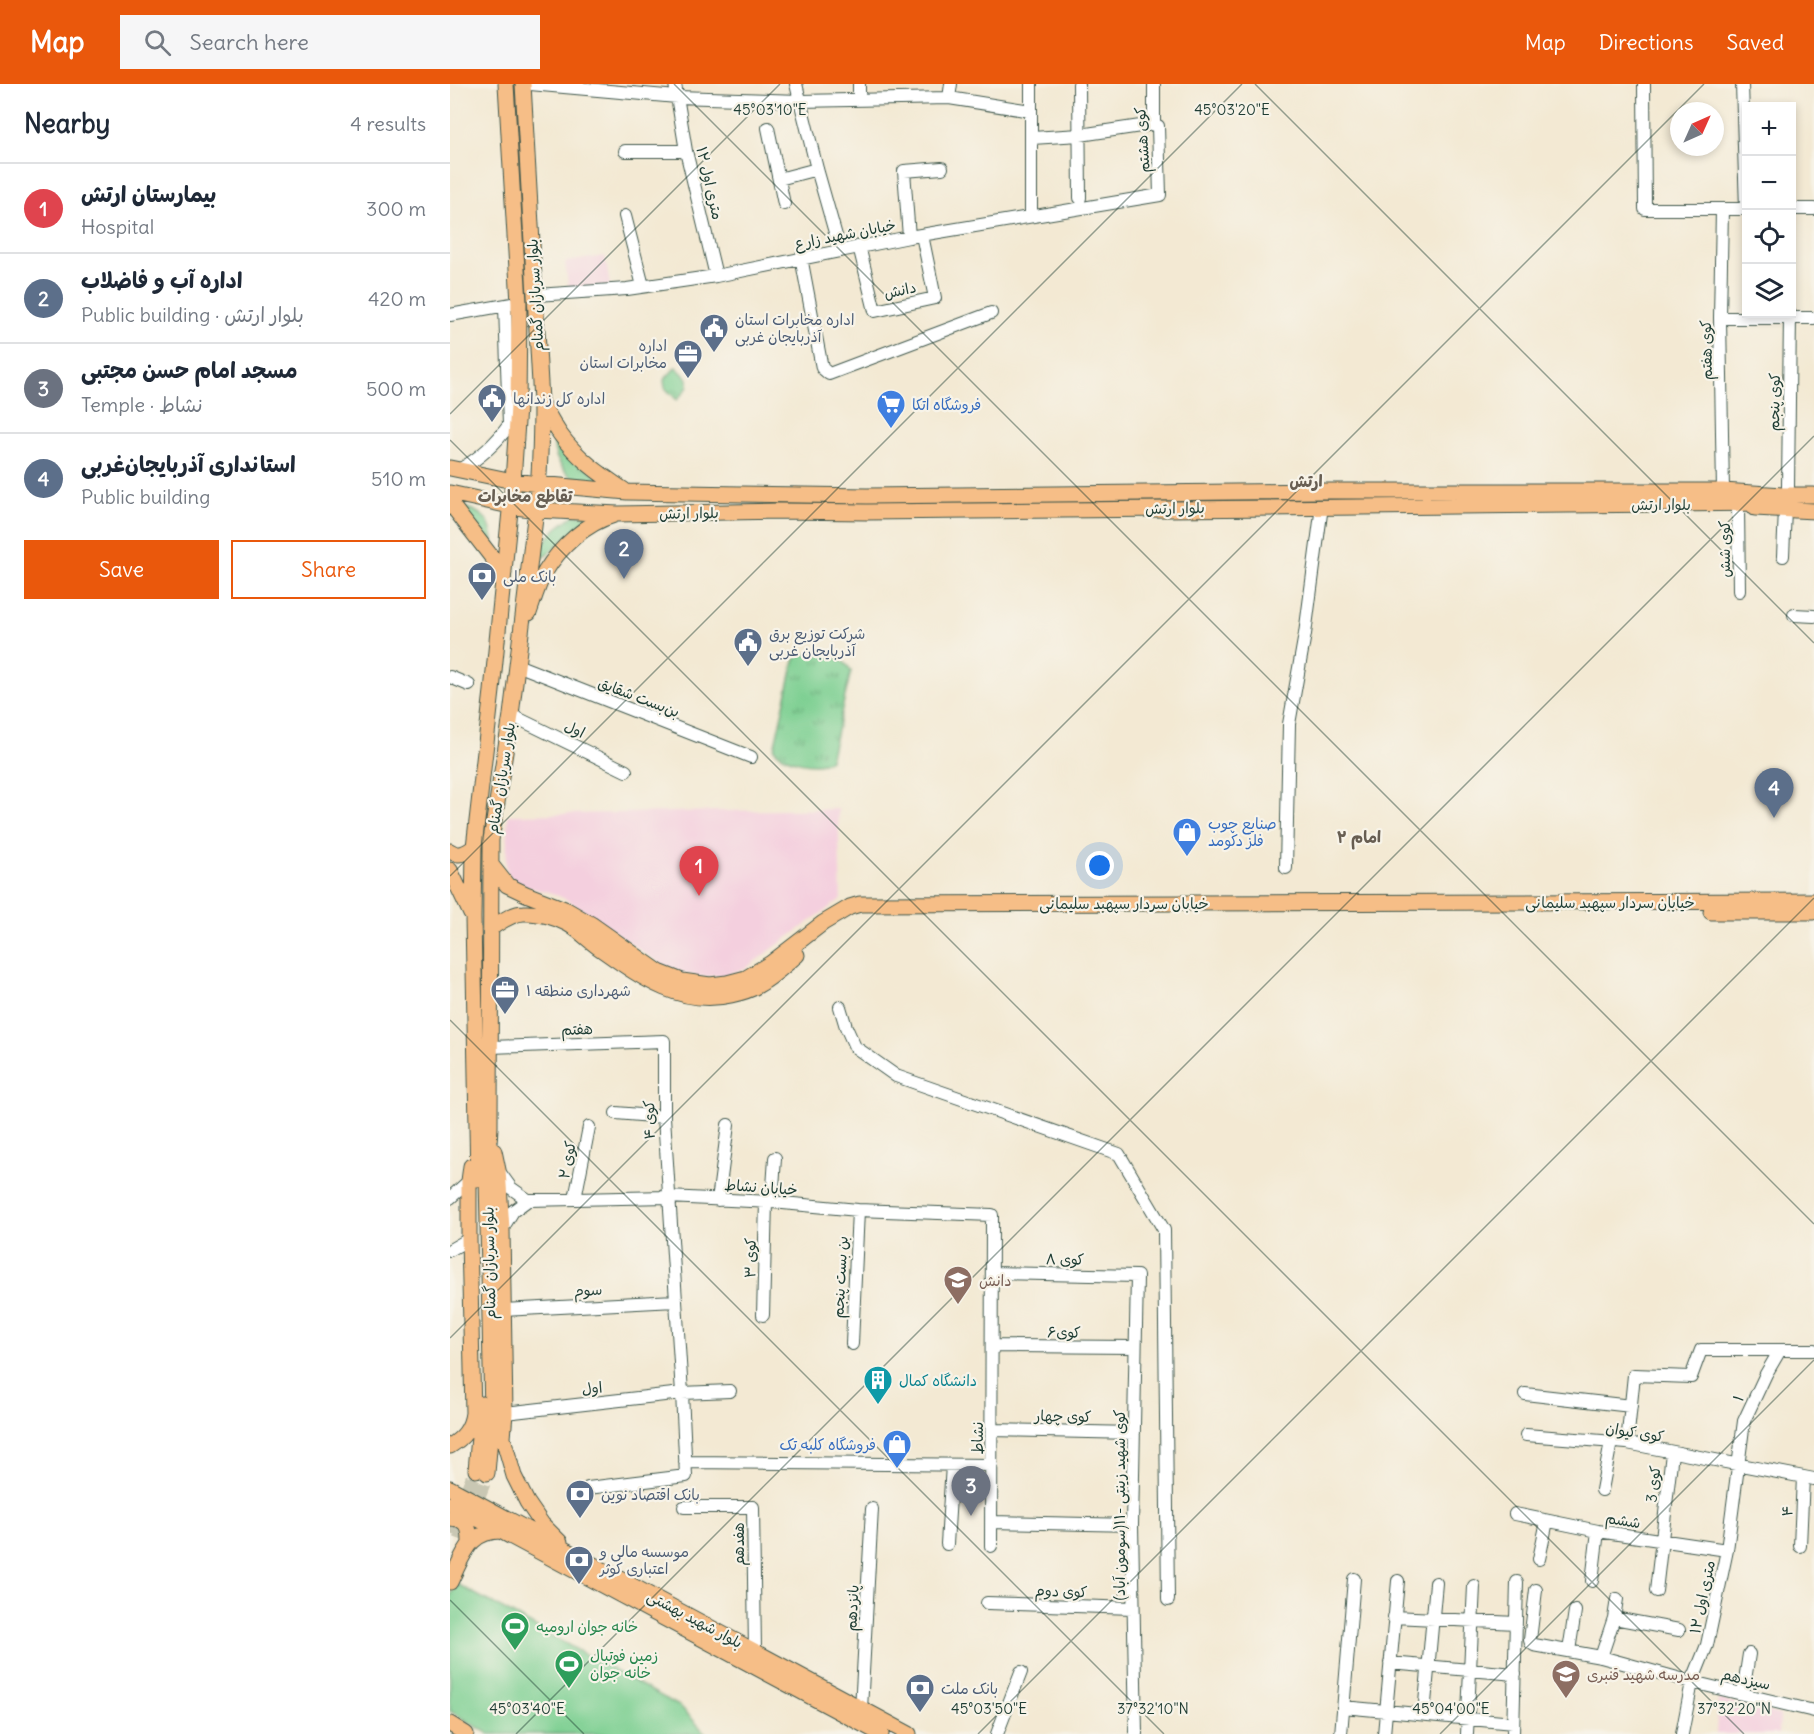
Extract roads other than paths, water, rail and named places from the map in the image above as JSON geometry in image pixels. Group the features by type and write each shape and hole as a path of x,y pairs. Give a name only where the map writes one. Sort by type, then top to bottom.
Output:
{"main road":[{"name":"بلوار سربازان گمنام","path":"481,1472 492,1414 487,1178 473,918 474,847 504,573 518,407 512,304 506,84"},
{"name":"بلوار سربازان گمنام","path":"483,1127 490,1047 491,840 511,715 539,484 541,401 523,84"},
{"path":"541,401 560,434 580,457 627,492"},
{"name":"بلوار ارتش","path":"454,469 513,481 627,492 1322,499 1814,495"},
{"path":"1723,497 1788,487 1814,487"},
{"name":"بلوار ارتش","path":"450,493 536,510 618,514 867,512 1322,499"},
{"path":"778,511 779,494"},
{"path":"867,496 867,512"},
{"path":"1723,497 1738,506 1814,511"},
{"name":"بلوار ارتش","path":"1723,497 1814,504"},
{"path":"450,503 504,573"},
{"path":"520,638 545,572 554,560 571,540 589,526 618,514"},
{"path":"450,851 454,854 465,854 474,847"},
{"name":"خیابان سردار سپهبد سلیمانی","path":"492,866 507,885 567,910 591,924 658,972 682,981 710,985 747,978 831,918 860,904 1814,901"},
{"path":"450,870 473,918"},
{"name":"خیابان سردار سپهبد سلیمانی","path":"491,928 512,915 525,913 544,916 568,924 653,984 675,993 720,998 756,987 841,921 861,913 1814,912"},
{"path":"483,1127 498,1170 502,1229 504,1413 503,1438 497,1472 492,1479 485,1482 473,1479 467,1468 473,1413 469,1181 483,1127"},
{"path":"450,1446 459,1440 471,1426"},
{"path":"503,1438 514,1476 526,1502 542,1524 573,1554"},
{"name":"بلوار شهید بهشتی","path":"451,1499 573,1554 755,1651 861,1709 880,1729"},
{"name":"بلوار شهید بهشتی","path":"451,1499 503,1531 880,1729 909,1734"},
{"path":"450,1519 462,1521 470,1531 450,1582"},
{"path":"450,1561 465,1541 490,1531 503,1531"},
{"path":"450,1724 466,1734"}],"street":[{"path":"530,84 676,90 800,101 949,98 1031,111"},
{"path":"796,84 840,250"},
{"path":"859,84 859,100"},
{"path":"906,98 907,84"},
{"path":"949,98 951,84"},
{"path":"1031,84 1031,215"},
{"path":"1079,84 1080,198"},
{"name":"کوی هشتم","path":"1154,84 1154,124 1158,126 1160,195"},
{"path":"1644,84 1645,209 1742,209"},
{"path":"1742,84 1744,156"},
{"name":"۱۲ متری اول","path":"676,90 686,151 716,276"},
{"path":"1032,138 1080,135 1154,124"},
{"path":"768,128 784,204"},
{"path":"625,151 686,151"},
{"path":"909,237 904,171 942,168"},
{"path":"779,179 817,169"},
{"name":"خیابان شهید زارع","path":"536,296 627,289 716,276 859,246 1031,215 1160,195"},
{"name":"کوی هفتم","path":"1722,209 1720,318 1723,497"},
{"path":"1796,209 1814,209"},
{"path":"625,216 643,286"},
{"name":"دانش","path":"859,246 875,311 935,298 922,235"},
{"path":"801,257 822,368 828,374 991,313"},
{"path":"450,315 512,304 509,425"},
{"path":"1796,316 1814,318"},
{"path":"1720,318 1742,317"},
{"name":"کوی پنجم","path":"1788,487 1790,318"},
{"path":"454,469 476,460 489,449 509,425 518,407"},
{"path":"1286,868 1289,724 1305,634 1322,499"},
{"name":"کوی شش","path":"1738,506 1739,591"},
{"path":"1783,556 1785,510"},
{"path":"1794,615 1814,616"},
{"name":"بن‌بست شقایق","path":"517,665 751,757"},
{"path":"450,677 469,685"},
{"name":"اول","path":"511,715 626,771"},
{"path":"840,1007 855,1047 896,1076 1119,1154 1164,1230 1168,1600"},
{"name":"هفتم","path":"490,1047 664,1041"},
{"name":"کوی ۴","path":"664,1041 664,1117 668,1197 686,1462"},
{"path":"616,1113 664,1117"},
{"path":"718,1200 728,1125"},
{"name":"کوی ۲","path":"575,1199 589,1127"},
{"path":"769,1202 775,1158"},
{"path":"498,1170 510,1188 528,1200 513,1211 502,1229"},
{"path":"469,1181 450,1199 469,1206"},
{"name":"خیابان نشاط","path":"528,1200 668,1197 769,1202 858,1210 992,1215"},
{"name":"کوی ۳","path":"763,1315 769,1202"},
{"name":"بن بست پنجم","path":"852,1344 858,1210"},
{"name":"نشاط","path":"991,1546 992,1215"},
{"path":"450,1250 469,1239"},
{"name":"کوی ۸","path":"992,1273 1137,1276"},
{"name":"کوی شهید زینتی -۱۱(سومون آباد)","path":"1136,1734 1132,1525 1137,1276"},
{"name":"سوم","path":"503,1310 675,1301"},
{"name":"کوی۶","path":"992,1346 1135,1347"},
{"path":"1627,1443 1634,1375 1691,1377 1701,1350 1814,1350"},
{"name":"۱","path":"1739,1464 1744,1422 1780,1350"},
{"name":"اول","path":"504,1413 730,1391"},
{"path":"1525,1394 1631,1406"},
{"name":"کوی چهار","path":"992,1430 1134,1433"},
{"name":"کوی کیوان","path":"1526,1435 1627,1443 1809,1478"},
{"path":"1602,1490 1611,1442"},
{"name":"کوی 3","path":"1656,1591 1672,1453"},
{"path":"588,1488 686,1476 686,1462 992,1465"},
{"name":"۱۲ متری اول","path":"1682,1734 1692,1682 1707,1645 1727,1550 1739,1464"},
{"path":"947,1544 952,1465"},
{"name":"۴","path":"1800,1546 1809,1478"},
{"name":"هفدهم","path":"684,1507 753,1507 755,1651"},
{"name":"پانزدهم","path":"861,1709 872,1509"},
{"name":"ششم","path":"1515,1514 1598,1531 1727,1550"},
{"path":"1539,1559 1547,1521"},
{"path":"992,1522 1132,1525"},
{"path":"1592,1581 1598,1531"},
{"path":"1341,1734 1354,1579"},
{"path":"1384,1734 1398,1581"},
{"path":"1343,1707 1468,1719 1513,1728 1517,1582"},
{"path":"1424,1714 1436,1583"},
{"path":"1467,1734 1474,1586"},
{"name":"سیزدهم","path":"1536,1590 1531,1643 1601,1657 1692,1682 1814,1711"},
{"path":"1601,1657 1614,1618 1617,1599"},
{"name":"کوی دوم","path":"987,1603 1133,1608"},
{"path":"1569,1651 1575,1611"},
{"path":"1394,1617 1516,1623"},
{"path":"1614,1618 1679,1630"},
{"path":"1743,1693 1749,1654"},
{"path":"1390,1663 1515,1674"},
{"path":"997,1734 1021,1672"}],"tunnel":[{"path":"450,1534 476,1470"},
{"path":"461,1540 487,1473"}],"place":[{"name":"اداره مخابرات استان آذربایجان غربی","path":"714,354"},
{"name":"اداره مخابرات استان","path":"688,380"},
{"name":"اداره کل زندانها","path":"492,424"},
{"name":"فروشگاه اتکا","path":"891,430"},
{"name":"اداره آب و فاضلاب","path":"624,579"},
{"name":"بانک ملى","path":"482,602"},
{"name":"شرکت توزیع برق آذربایجان غربی","path":"748,668"},
{"name":"استانداری آذربایجان‌غربی","path":"1774,818"},
{"name":"صنایع چوب فلز دکومد","path":"1187,858"},
{"name":"بیمارستان ارتش","path":"699,896"},
{"name":"شهرداری منطقه ۱","path":"505,1016"},
{"name":"دانش","path":"958,1306"},
{"name":"دانشگاه کمال","path":"878,1406"},
{"name":"فروشگاه کلبه تک","path":"897,1470"},
{"name":"مسجد امام حسن مجتبی","path":"971,1516"},
{"name":"بانک اقتصاد نوین","path":"580,1520"},
{"name":"موسسه مالی و اعتباری کوثر","path":"579,1586"},
{"name":"خانه جوان ارومیه","path":"515,1652"},
{"name":"زمین فوتبال خانه جوان","path":"569,1690"},
{"name":"مدرسه شهید قنبری","path":"1566,1700"},
{"name":"بانک ملت","path":"920,1714"}],"district":[{"name":"ارتش","path":"1306,481"},
{"name":"تقاطع مخابرات","path":"525,496"},
{"name":"امام ۲","path":"1359,837"}]}
